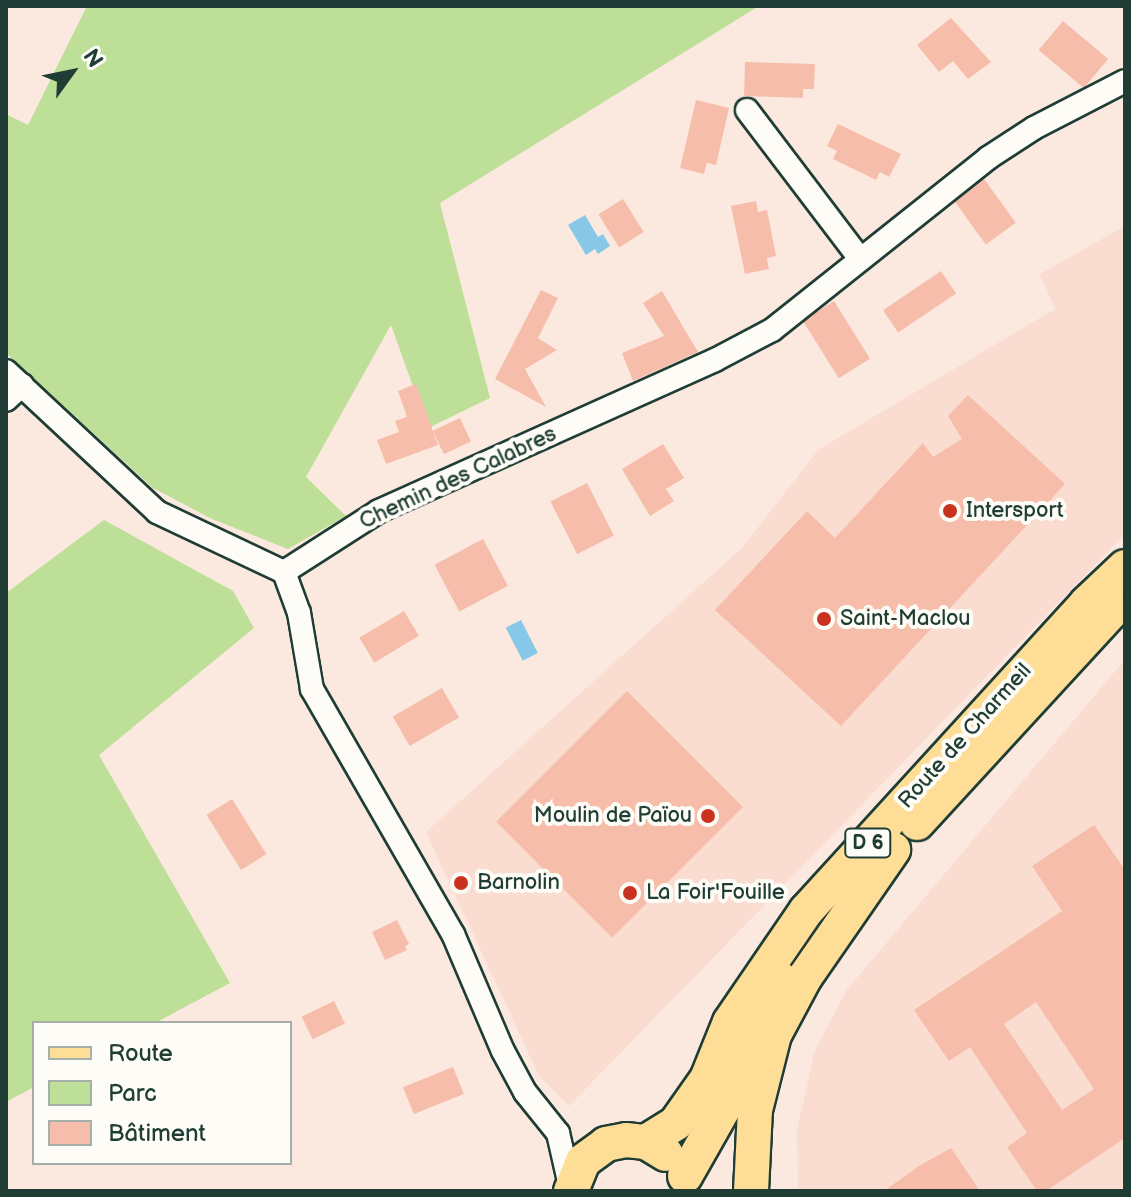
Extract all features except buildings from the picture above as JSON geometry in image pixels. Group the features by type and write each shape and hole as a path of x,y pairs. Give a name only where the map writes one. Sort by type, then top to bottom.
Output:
{"main road":[{"name":"Route de Charmeil","path":"646,1142 676,1123 707,1079 730,1022 806,911 1087,603 1125,567"},
{"name":"Route de Charmeil","path":"686,1184 740,1079 755,1029 789,960 1125,597"},
{"path":"751,1191 755,1110 774,1035 805,977 893,850"},
{"path":"570,1188 583,1161 606,1144 626,1140 646,1142 669,1155 686,1184"}],"street":[{"name":"Chemin des Calabres","path":"284,572 379,511 749,342 816,298 860,259 988,158 1034,128 1125,81"},
{"path":"747,110 860,259"},
{"path":"11,385 157,512 284,572 299,613 312,689 453,934 503,1051 525,1092 558,1133 570,1188"},
{"path":"558,1133 606,1144"}],"shaded area":[{"path":"1125,226 1125,534 569,1106 539,1076 426,832 742,548 818,450 1055,309 1040,274"},
{"path":"1122,663 1125,671 1125,1191 798,1191 797,1130 814,1053 846,991"}],"green space":[{"path":"87,6 759,6 440,203 490,398 428,428 391,325 306,477 346,516 288,549 212,519 153,488 6,353 6,114 28,125"},
{"path":"104,520 233,591 254,628 99,755 230,983 159,1021 32,1021 32,1088 6,1102 6,593"}],"water":[{"path":"585,215 598,237 603,234 610,246 598,254 595,249 586,255 568,225"},
{"path":"521,620 538,653 523,661 506,628"}],"place":[{"name":"Intersport","path":"950,511"},
{"name":"Saint-Maclou","path":"824,619"},
{"name":"Moulin de Païou","path":"708,816"},
{"name":"Barnolin","path":"461,883"},
{"name":"La Foir'Fouille","path":"630,893"}]}
